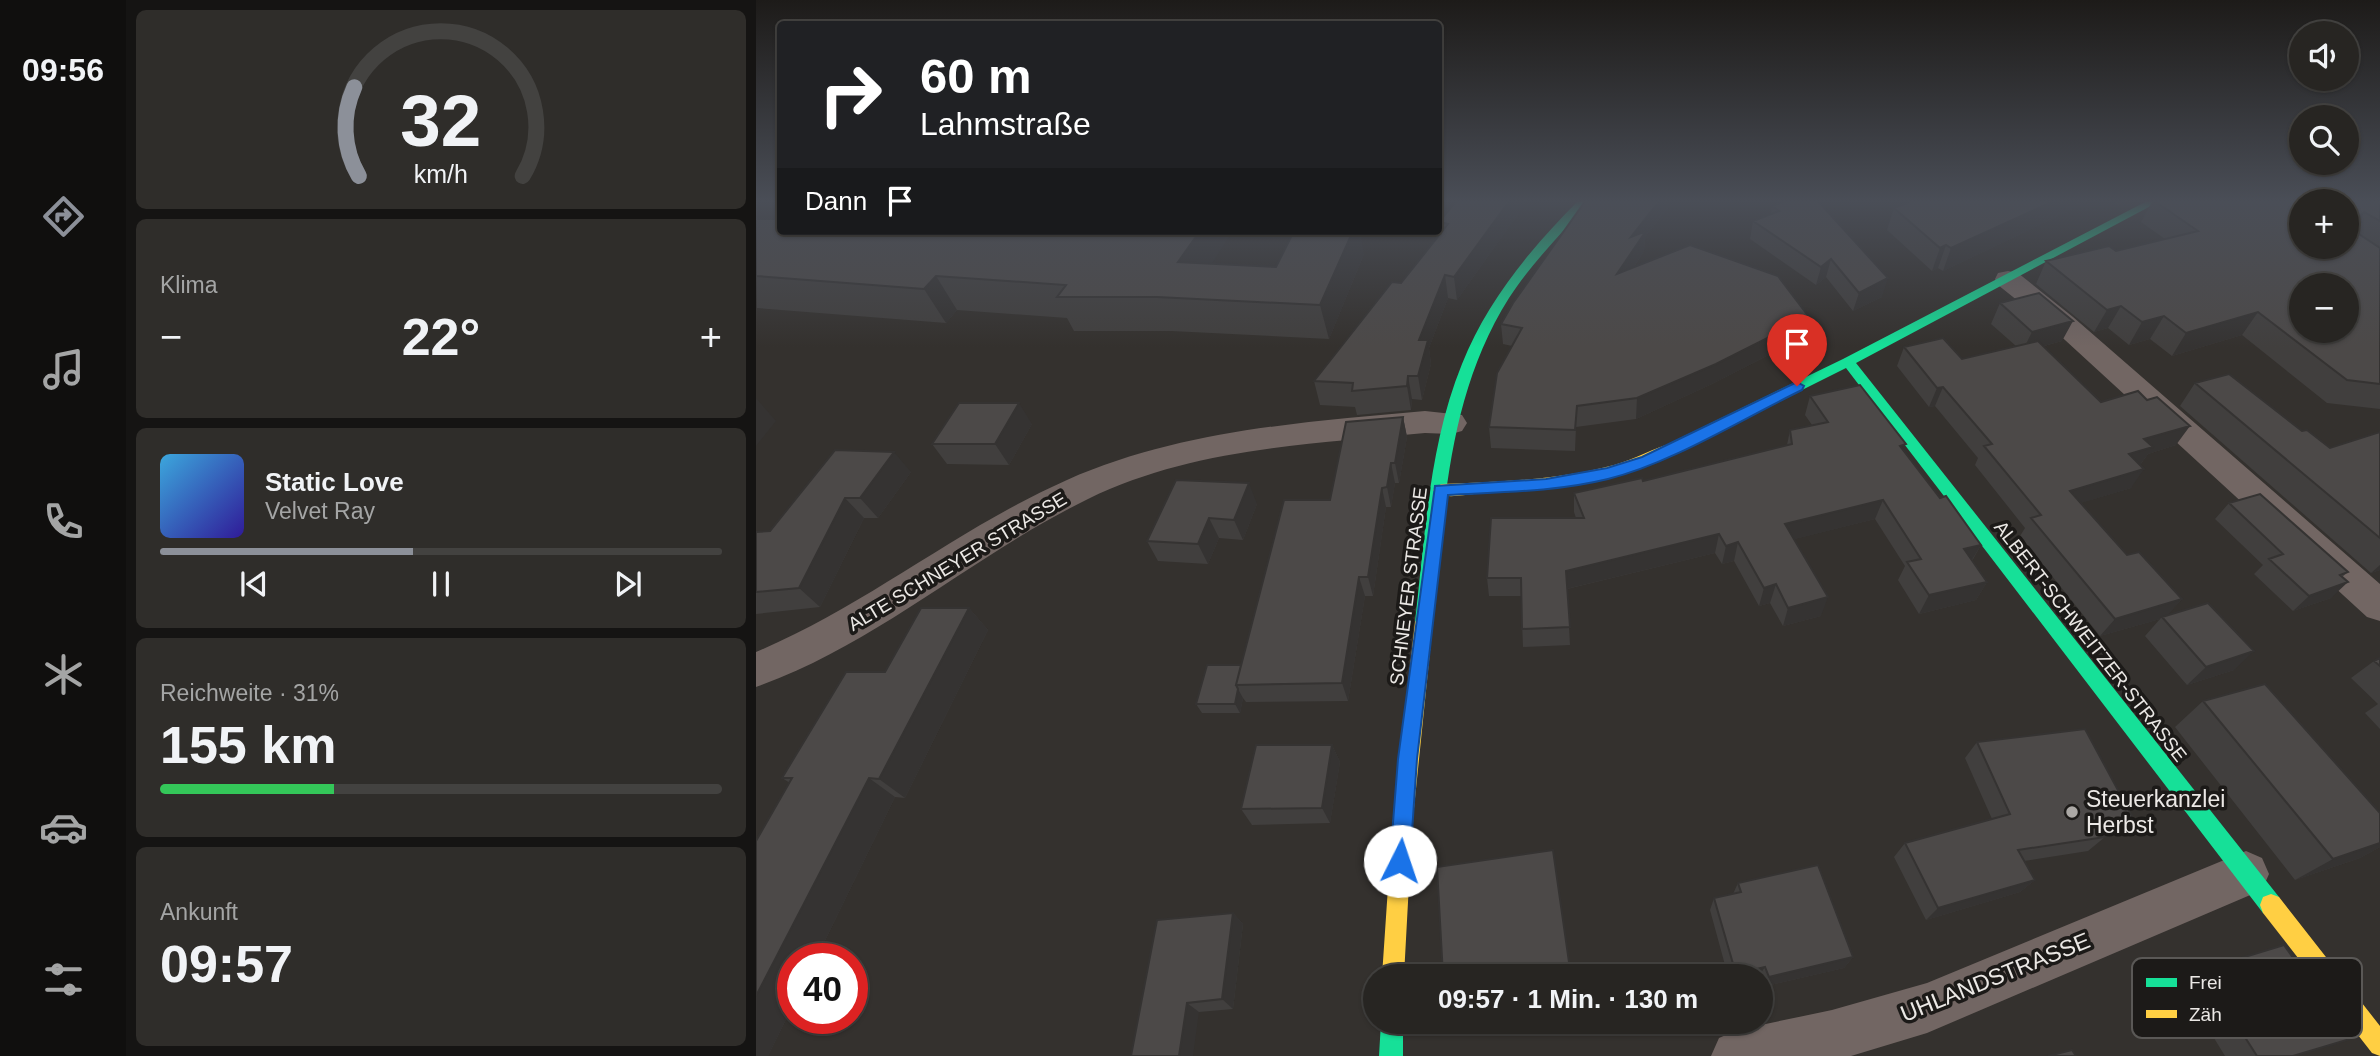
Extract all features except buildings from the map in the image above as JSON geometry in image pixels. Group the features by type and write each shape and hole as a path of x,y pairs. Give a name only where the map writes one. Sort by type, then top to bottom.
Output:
{"street":[{"name":"SCHNEYER STRASSE","path":"1394,964 1407,759 1451,423 1468,366 1493,312 1541,249"},
{"path":"1441,490 1546,485 1607,473 1647,460 1848,362 2064,249"},
{"path":"2008,279 2063,323 2380,606"},
{"name":"ALBERT-SCHWEITZER-STRASSE","path":"1848,362 2312,958"},
{"name":"ALTE SCHNEYER STRASSE","path":"756,670 789,658 849,628 1028,514 1080,488 1142,464 1197,449 1250,440 1424,422 1451,423"},
{"name":"UHLANDSTRASSE","path":"1737,1056 1832,1035 1927,1009 2246,874"},
{"name":"ALBERT-SCHWEITZER-STRASSE","path":"2362,1022 2380,1045"},
{"path":"1391,1056 1392,1034"}],"traffic: fast":[{"path":"1424,622 1443,460 1458,396 1468,365 1490,319 1539,249"},
{"path":"1675,447 1848,362 2063,249"},
{"path":"1848,362 2271,905"},
{"path":"1391,1056 1392,1034"}],"traffic: slow":[{"path":"1441,490 1532,485 1589,476 1646,460 1675,447"},
{"path":"1394,964 1402,828 1424,622"},
{"path":"2271,905 2312,958"},
{"path":"2362,1022 2380,1045"}],"place":[{"name":"Steuerkanzlei Herbst","path":"2072,812"}],"route":[{"path":"1400,861 1407,759 1441,490 1546,485 1607,473 1647,460 1797,386"}]}
